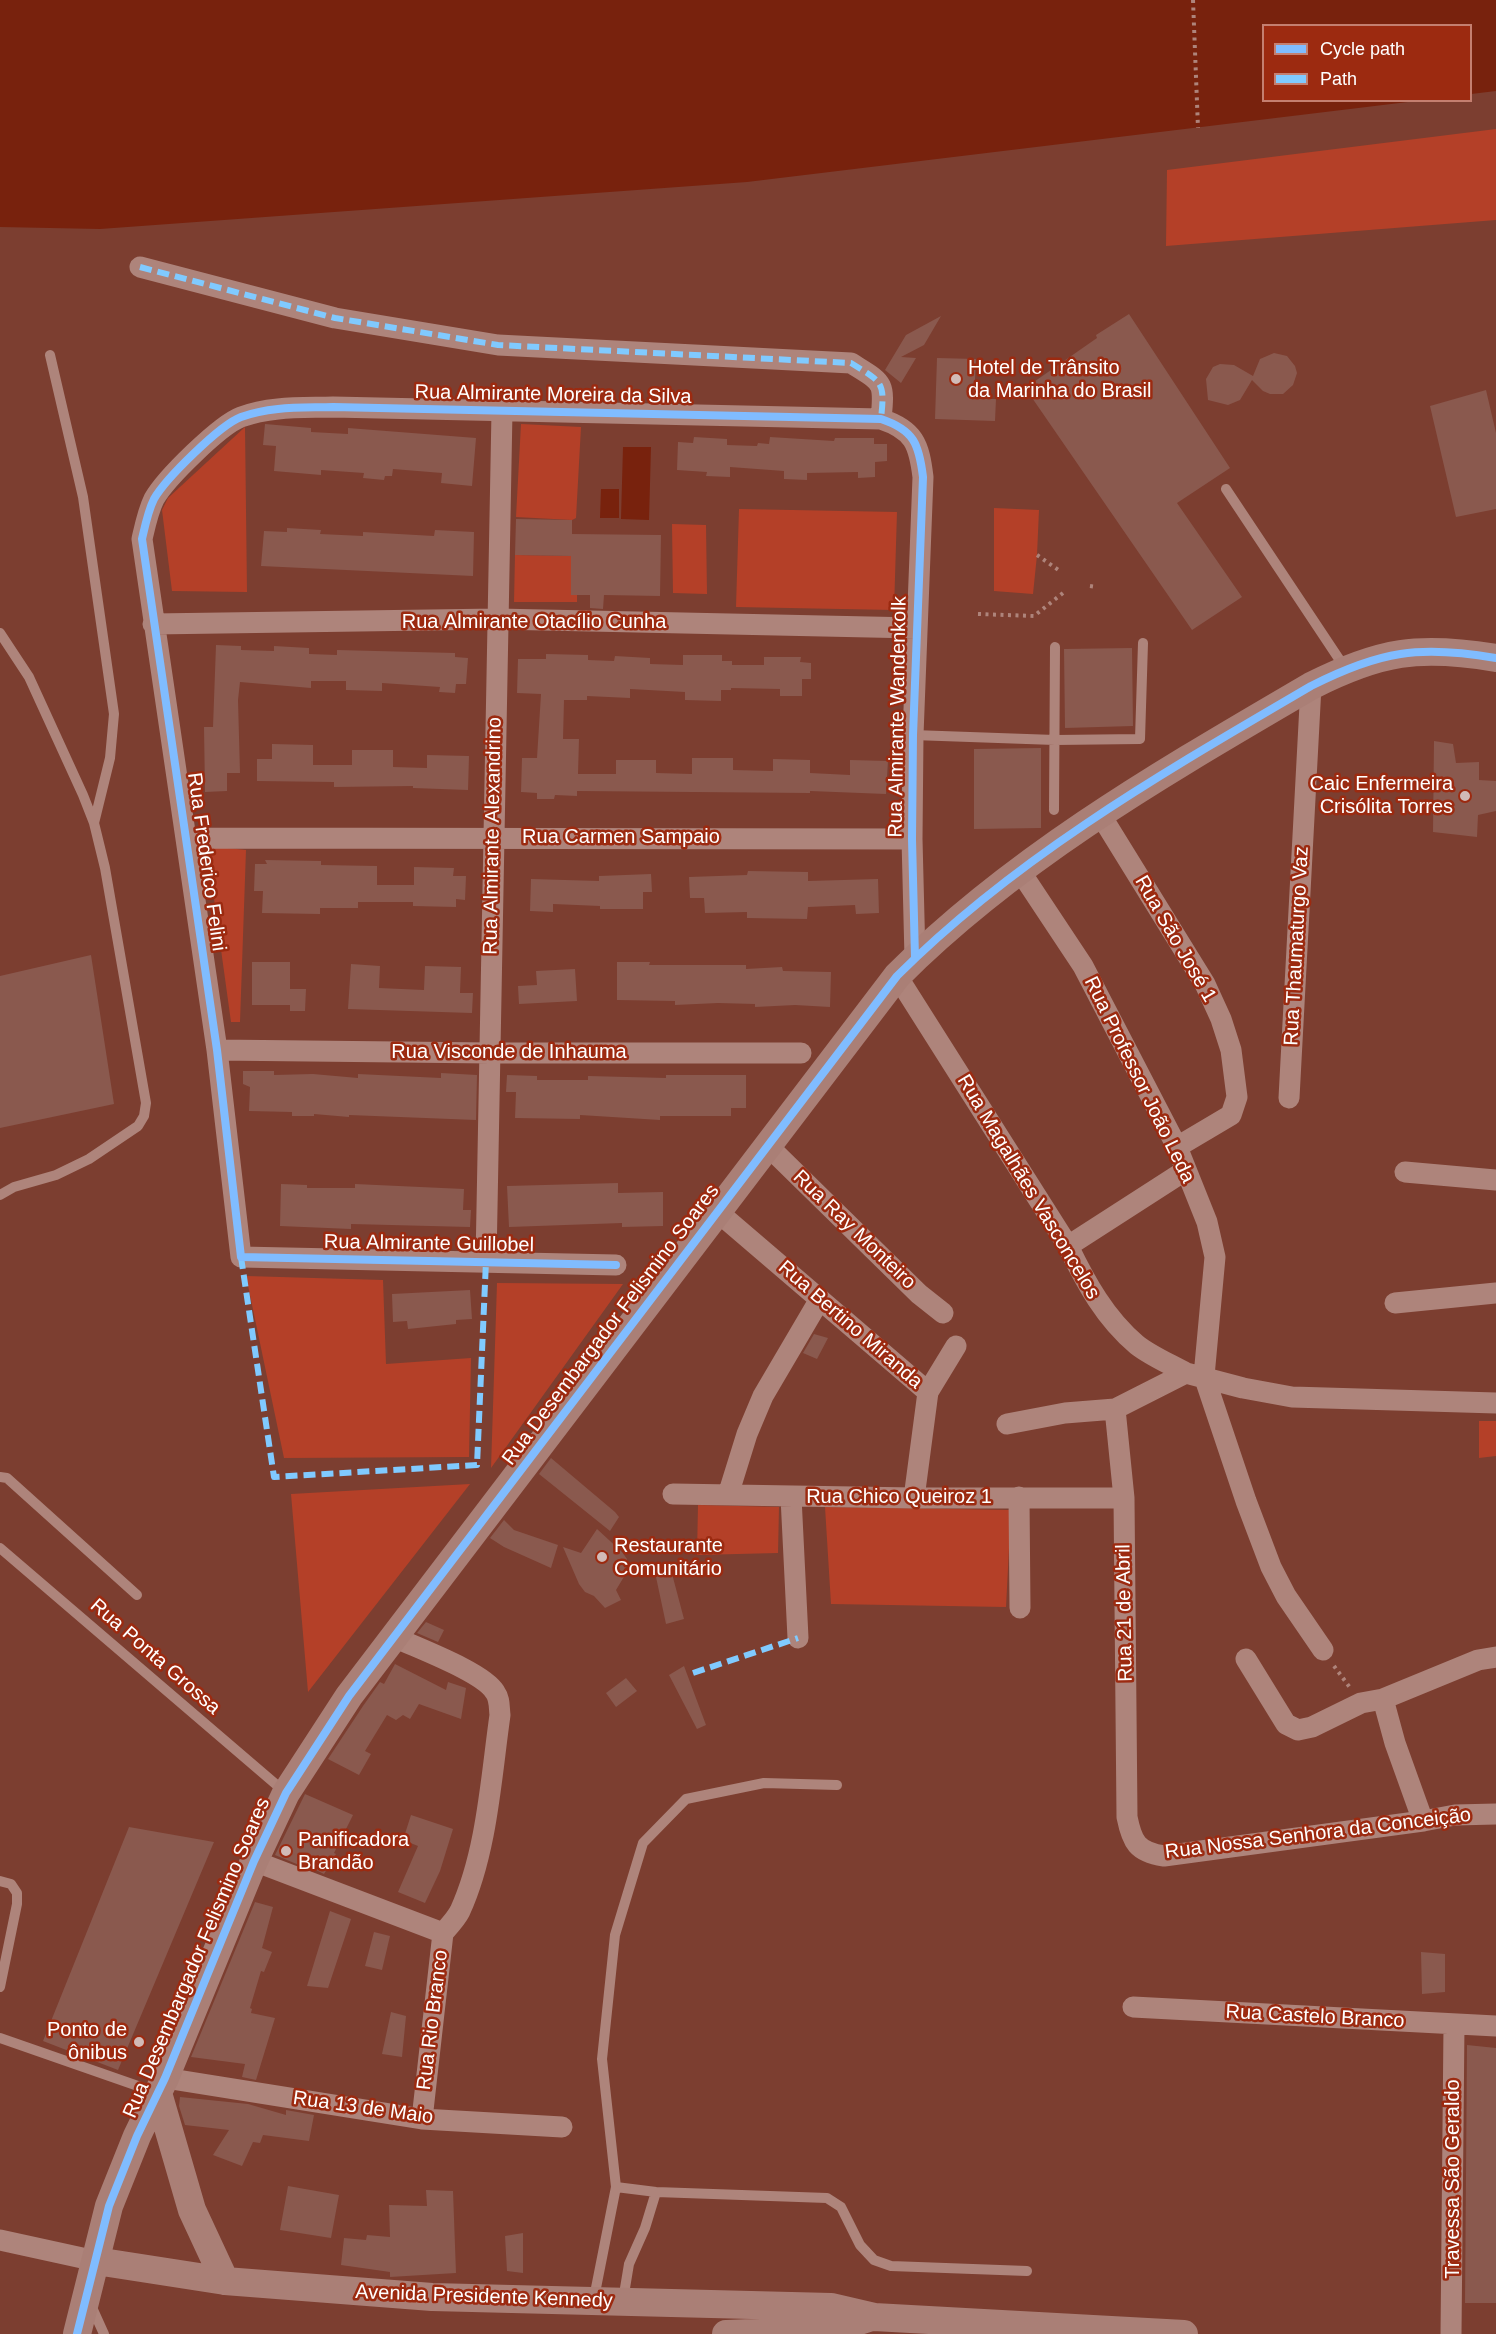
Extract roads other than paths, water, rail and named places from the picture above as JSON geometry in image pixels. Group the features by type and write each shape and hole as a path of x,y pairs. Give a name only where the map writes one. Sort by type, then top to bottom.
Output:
{"street":[{"path":"140,267 335,318 498,345 851,363 879,381 884,392 881,419"},
{"name":"Rua Almirante Moreira da Silva","path":"169,478 208,441 239,418 270,409 333,406 881,419 898,425 916,442 921,457 923,477"},
{"name":"Rua Almirante Alexandrino","path":"486,1261 502,411"},
{"name":"Rua Almirante Wandenkolk","path":"906,967 912,839 915,628 923,477"},
{"name":"Rua Frederico Felini","path":"169,478 154,500 142,539 217,1050 241,1257"},
{"name":"Rua Almirante Otacílio Cunha","path":"153,624 497,620 915,628"},
{"name":"Rua Desembargador Felismino Soares","path":"77,2334 109,2206 254,1861 286,1793 349,1696 718,1213 767,1145 906,967 990,893 1100,814 1311,686 1345,669 1376,658 1414,651 1456,651 1496,658"},
{"name":"Rua Thaumaturgo Vaz","path":"1289,1098 1311,686"},
{"name":"Rua São José 1","path":"1100,814 1205,984 1221,1019 1231,1050 1237,1097 1231,1115 1177,1148"},
{"name":"Rua Carmen Sampaio","path":"186,838 912,839"},
{"name":"Rua Professor João Leda","path":"1020,871 1083,966 1177,1148 1207,1222 1215,1257 1195,1375"},
{"name":"Rua Magalhães Vasconcelos","path":"906,967 1068,1246 1087,1286 1104,1310 1138,1346 1195,1375 1244,1388 1292,1397 1496,1403"},
{"name":"Rua Visconde de Inhauma","path":"217,1050 801,1053"},
{"name":"Rua Ray Monteiro","path":"767,1145 919,1294 943,1313"},
{"path":"1068,1246 1186,1170"},
{"path":"1405,1172 1496,1180"},
{"name":"Rua Bertino Miranda","path":"718,1213 928,1392 914,1498"},
{"name":"Rua Almirante Guillobel","path":"241,1257 616,1265"},
{"path":"1395,1303 1496,1293"},
{"path":"728,1495 747,1434 763,1396 820,1299"},
{"path":"928,1392 956,1346"},
{"path":"1007,1424 1065,1413 1115,1409 1195,1375 1271,1567 1286,1596 1323,1650"},
{"name":"Rua 21 de Abril","path":"1115,1409 1124,1498 1127,1817"},
{"name":"Rua Chico Queiroz 1","path":"674,1494 791,1497 1124,1498"},
{"path":"791,1497 798,1638"},
{"path":"1019,1497 1020,1608"},
{"name":"Rua Rio Branco","path":"394,1637 485,1682 494,1690 498,1698 500,1715 484,1828 469,1887 459,1913 443,1933 422,2119"},
{"path":"1246,1659 1286,1724 1298,1730 1312,1726 1361,1703 1383,1699 1478,1660 1496,1657"},
{"path":"1383,1699 1395,1743 1424,1821"},
{"name":"Rua Nossa Senhora da Conceição","path":"1127,1817 1130,1833 1138,1846 1150,1854 1164,1856 1455,1815 1496,1814"},
{"path":"254,1861 443,1933"},
{"name":"Rua Castelo Branco","path":"1133,2007 1496,2026"},
{"name":"Travessa São Geraldo","path":"1452,2334 1454,2025"},
{"path":"161,2086 192,2210 225,2281"},
{"name":"Rua 13 de Maio","path":"161,2086 422,2119 562,2127"},
{"path":"0,2240 96,2261"},
{"name":"Avenida Presidente Kennedy","path":"96,2261 225,2281 432,2297 831,2307 874,2317 1184,2334"},
{"name":"Avenida Presidente Kennedy","path":"726,2334 830,2330 874,2317"}],"lane":[{"path":"50,354 82,497 114,714 110,758 94,823"},
{"path":"1226,489 1345,669"},
{"path":"0,633 29,677 94,823 105,868 146,1103 144,1116 138,1126 89,1159 56,1174 14,1187 1,1196"},
{"path":"913,735 1055,740 1140,739 1143,643"},
{"path":"1054,810 1055,647"},
{"path":"0,1477 7,1478 137,1595"},
{"name":"Rua Ponta Grossa","path":"0,1548 286,1793"},
{"path":"594,2302 616,2187 602,2059 615,1935 643,1843 686,1799 764,1783 837,1785"},
{"path":"0,1881 11,1884 16,1893 17,1904 0,1987"},
{"path":"0,2038 161,2086"},
{"path":"616,2187 656,2192 827,2198 841,2207 860,2245 874,2260 891,2266 1027,2271"},
{"path":"622,2303 629,2264 645,2228 656,2192"},
{"path":"86,2294 104,2334"}],"place":[{"name":"Hotel de Trânsito da Marinha do Brasil","path":"956,379"},
{"name":"Caic Enfermeira Crisólita Torres","path":"1465,796"},
{"name":"Restaurante Comunitário","path":"602,1557"},
{"name":"Panificadora Brandão","path":"286,1851"},
{"name":"Ponto de ônibus","path":"139,2042"}]}
